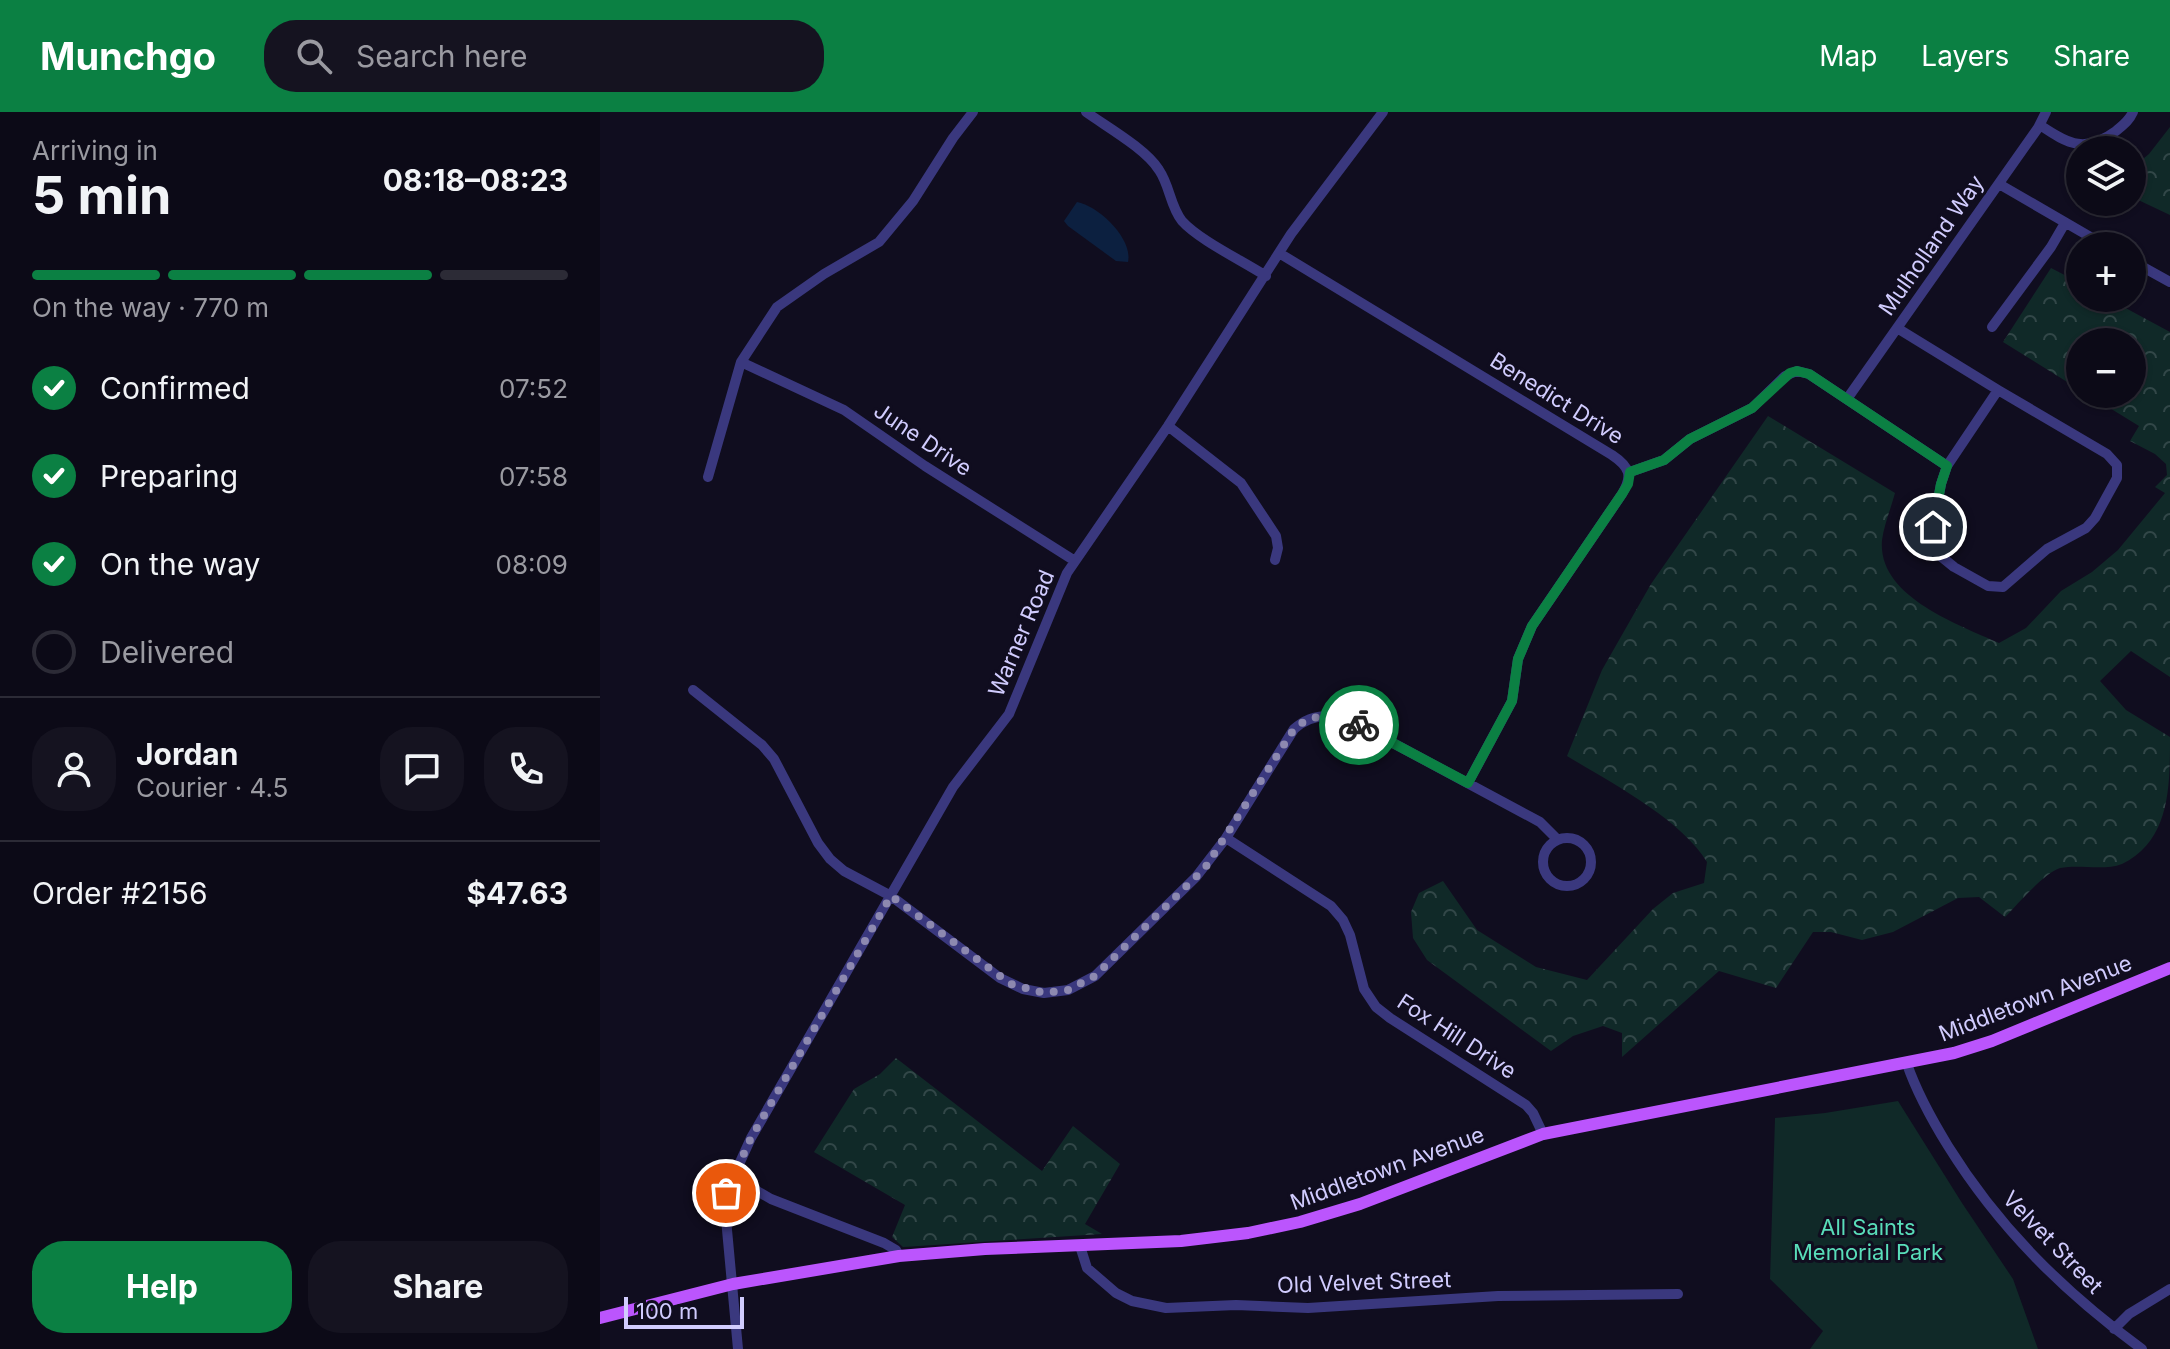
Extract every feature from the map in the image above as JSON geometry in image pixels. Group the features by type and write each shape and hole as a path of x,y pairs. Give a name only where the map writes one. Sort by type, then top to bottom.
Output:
{"main road":[{"name":"Middletown Avenue","path":"600,1318 733,1284 899,1256 1208,1238 1300,1222 1360,1204 1543,1134 1954,1053 1992,1041 2170,968"}],"street":[{"path":"708,477 741,362 777,307 824,274 879,242 913,201 973,112"},
{"path":"1086,112 1159,168 1174,208 1183,222 1266,276"},
{"name":"Warner Road","path":"738,1349 725,1208 726,1193 751,1138 953,787 1009,714 1067,573 1168,426 1279,253 1383,112"},
{"name":"Mulholland Way","path":"1847,399 2040,125 2046,112"},
{"path":"2040,125 2075,144 2092,145 2124,124 2133,112"},
{"path":"1999,184 2081,232"},
{"path":"1992,327 2065,223"},
{"name":"Benedict Drive","path":"1279,253 1612,455 1630,472 1622,494 1532,626 1518,659 1512,701 1468,783"},
{"path":"2146,269 2170,282"},
{"path":"1897,328 2114,461 2118,470 2117,478 2095,518 2086,528 2041,553 2009,584 1997,588 1988,586 1947,561 1933,545 1933,527 1947,466 1998,390"},
{"name":"June Drive","path":"741,362 844,410 925,466 1075,561"},
{"path":"1630,472 1664,460 1690,439 1752,408 1790,373 1797,371 1809,374 1947,466"},
{"path":"1168,426 1241,483 1276,536 1278,548 1275,560"},
{"path":"693,690 762,745 774,759 818,843 830,859 844,871 891,896 1000,978 1023,989 1055,993 1079,985 1104,968 1196,877 1226,838 1294,729 1319,716 1332,715 1352,721 1540,822 1557,839 1577,842 1587,851 1590,861 1585,879 1573,886 1559,885 1544,868 1548,847 1557,839"},
{"name":"Fox Hill Drive","path":"1226,838 1331,906 1350,935 1364,989 1376,1007 1526,1105 1543,1134"},
{"name":"Velvet Street","path":"1907,1064 1939,1131 1988,1206 2044,1269 2142,1349"},
{"path":"733,1177 771,1199 891,1246 899,1256"},
{"name":"Old Velvet Street","path":"1080,1246 1087,1268 1116,1293 1132,1301 1166,1308 1236,1305 1308,1308 1498,1296 1678,1294"},
{"path":"2114,1329 2129,1314 2170,1289"}],"green space":[{"path":"2170,127 2170,215 2146,204 2146,156"},
{"path":"2051,268 2066,276 2066,312 2133,312 2170,332 2170,677 2131,651 2100,681 2126,710 2170,737 2164,811 2150,841 2138,854 2122,864 2107,867 2060,868 2039,882 2005,917 1979,897 1958,898 1893,932 1862,940 1831,932 1813,932 1776,988 1719,971 1622,1057 1622,1033 1603,1026 1573,1036 1551,1051 1427,960 1413,938 1411,912 1419,893 1443,881 1477,930 1536,967 1587,980 1653,909 1673,893 1704,883 1707,862 1680,831 1663,816 1567,756 1602,670 1651,584 1768,416 1895,493 1882,540 1884,560 1892,577 1906,592 1942,617 1999,643 2026,628 2061,591 2092,572 2118,550 2165,493 2155,487 2167,475 2166,464 2155,454 2130,441 2139,426 2110,408 2146,408 2146,328 2066,328 2066,381 2003,342"},
{"path":"896,1058 1042,1171 1073,1126 1120,1164 1085,1224 1102,1234 903,1247 892,1237 905,1205 814,1152 854,1089 880,1074"},
{"name":"All Saints Memorial Park","path":"1898,1101 2013,1279 2038,1349 1810,1349 1823,1331 1770,1279 1775,1118"}],"water":[{"path":"1077,202 1095,210 1113,225 1125,243 1128,262 1116,261 1068,226 1064,221"}],"way so far":[{"path":"726,1193 751,1138 891,896 1011,984 1032,992 1068,990 1095,976 1205,868 1294,729 1311,718 1332,715 1359,725"}],"route":[{"path":"1359,725 1468,783 1512,701 1518,659 1532,626 1622,494 1630,472 1664,460 1690,439 1752,408 1790,373 1809,374 1947,466 1933,527"}]}
